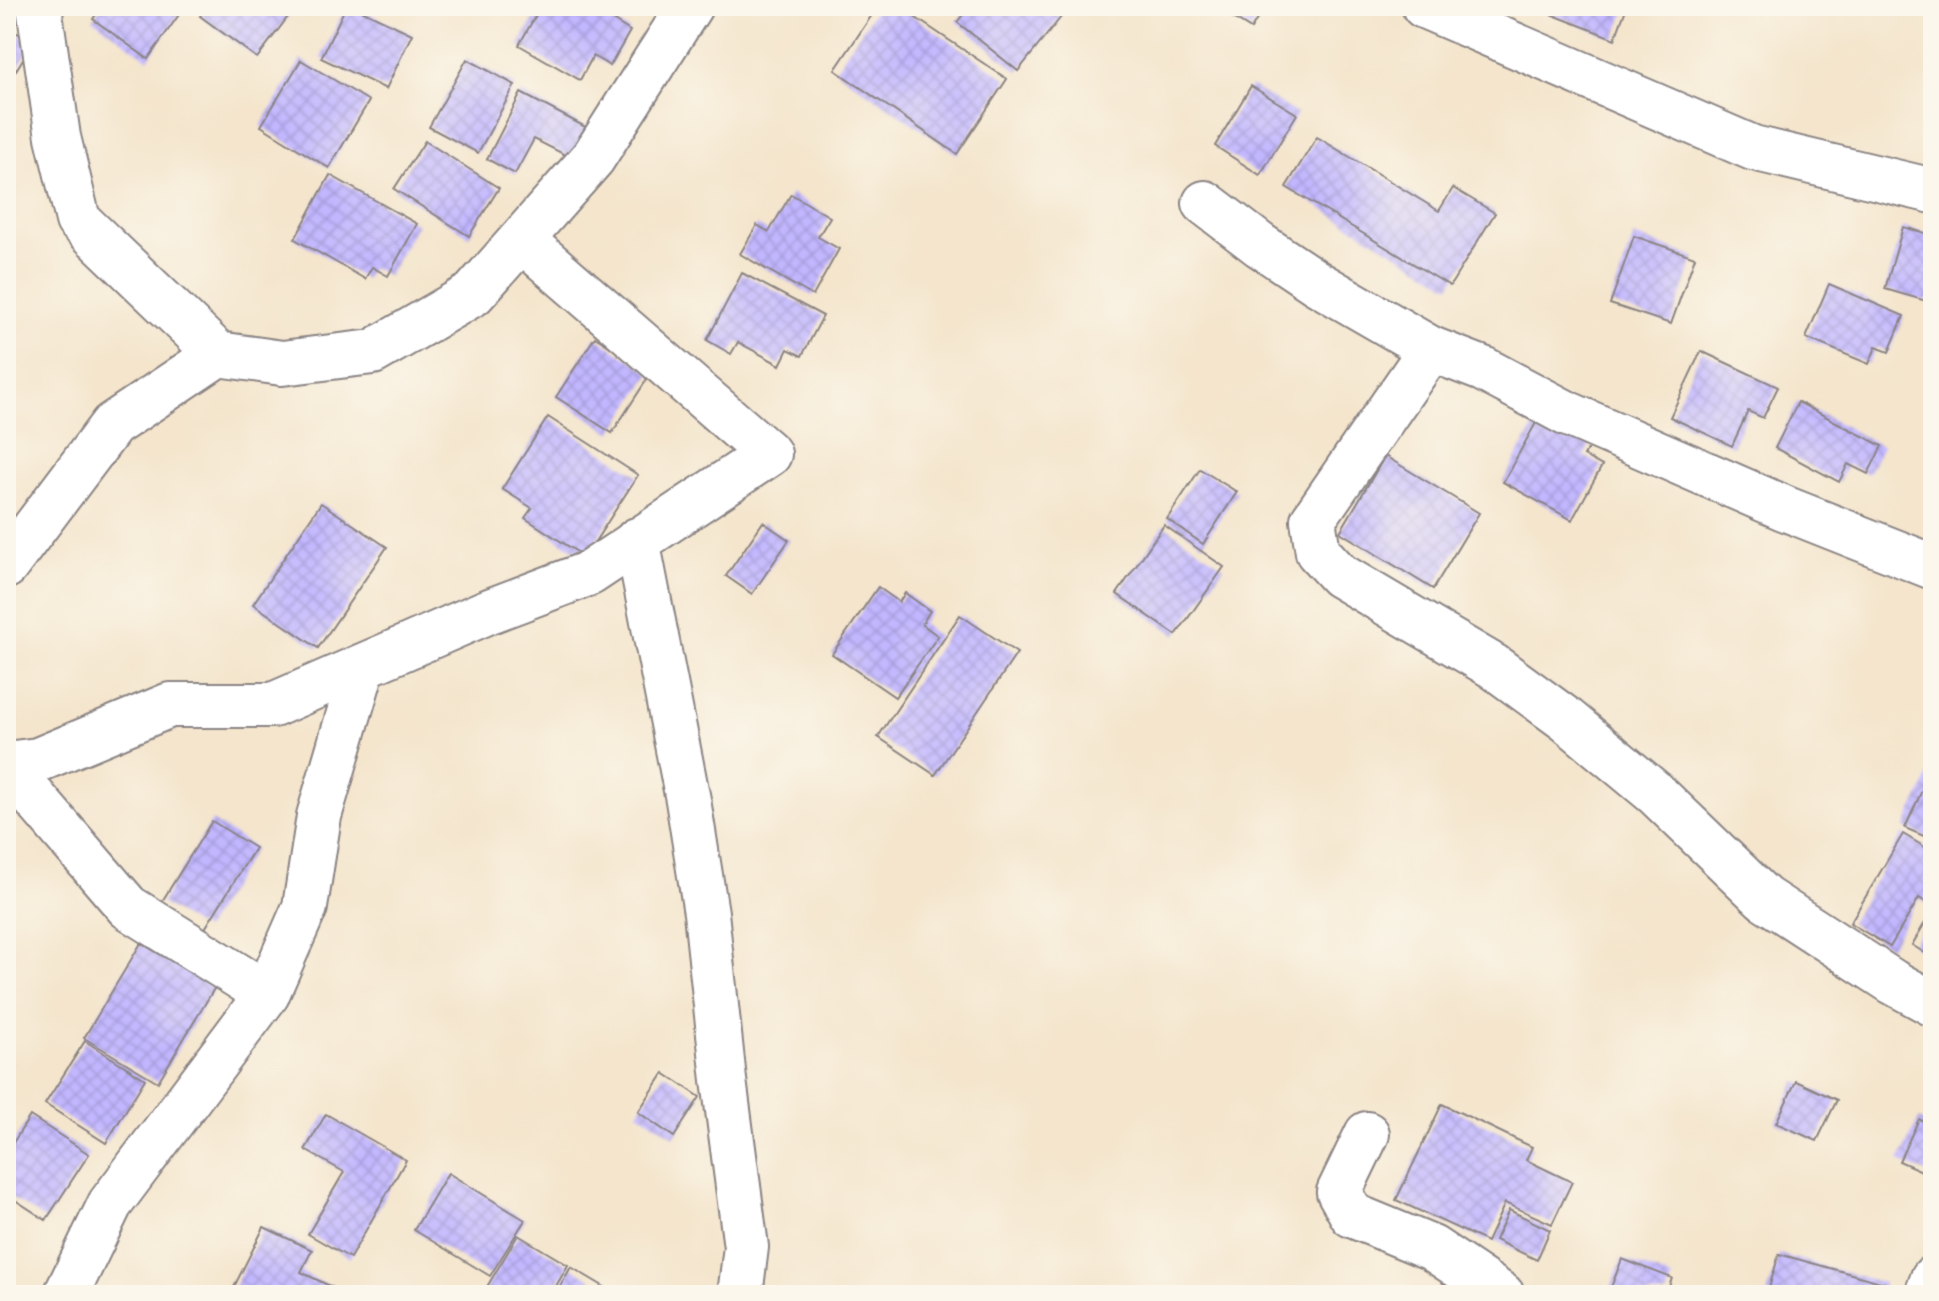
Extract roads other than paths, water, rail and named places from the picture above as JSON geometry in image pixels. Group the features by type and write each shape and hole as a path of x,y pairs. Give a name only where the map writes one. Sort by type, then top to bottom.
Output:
{"street":[{"path":"39,6 58,137 78,220 218,354 282,363 373,352 473,294 593,158 690,6"},
{"path":"1424,6 1753,148 1933,191"},
{"path":"1205,203 1317,283 1431,349 1483,369 1566,413 1784,508 1933,567"},
{"path":"6,764 38,760 170,705 273,705 487,612 590,573 769,454 522,240"},
{"path":"1431,349 1313,520 1318,552 1339,575 1493,666 1567,720 1655,793 1764,898 1893,982 1933,1004"},
{"path":"6,566 112,425 218,354"},
{"path":"637,540 688,800 706,913 746,1247 740,1295"},
{"path":"66,1295 110,1204 267,994 305,907 319,816 363,666"},
{"path":"6,764 128,907 267,994"},
{"path":"1367,1134 1339,1192 1352,1215 1432,1248 1502,1295"},
{"path":"1927,1295 1933,1278"}]}
